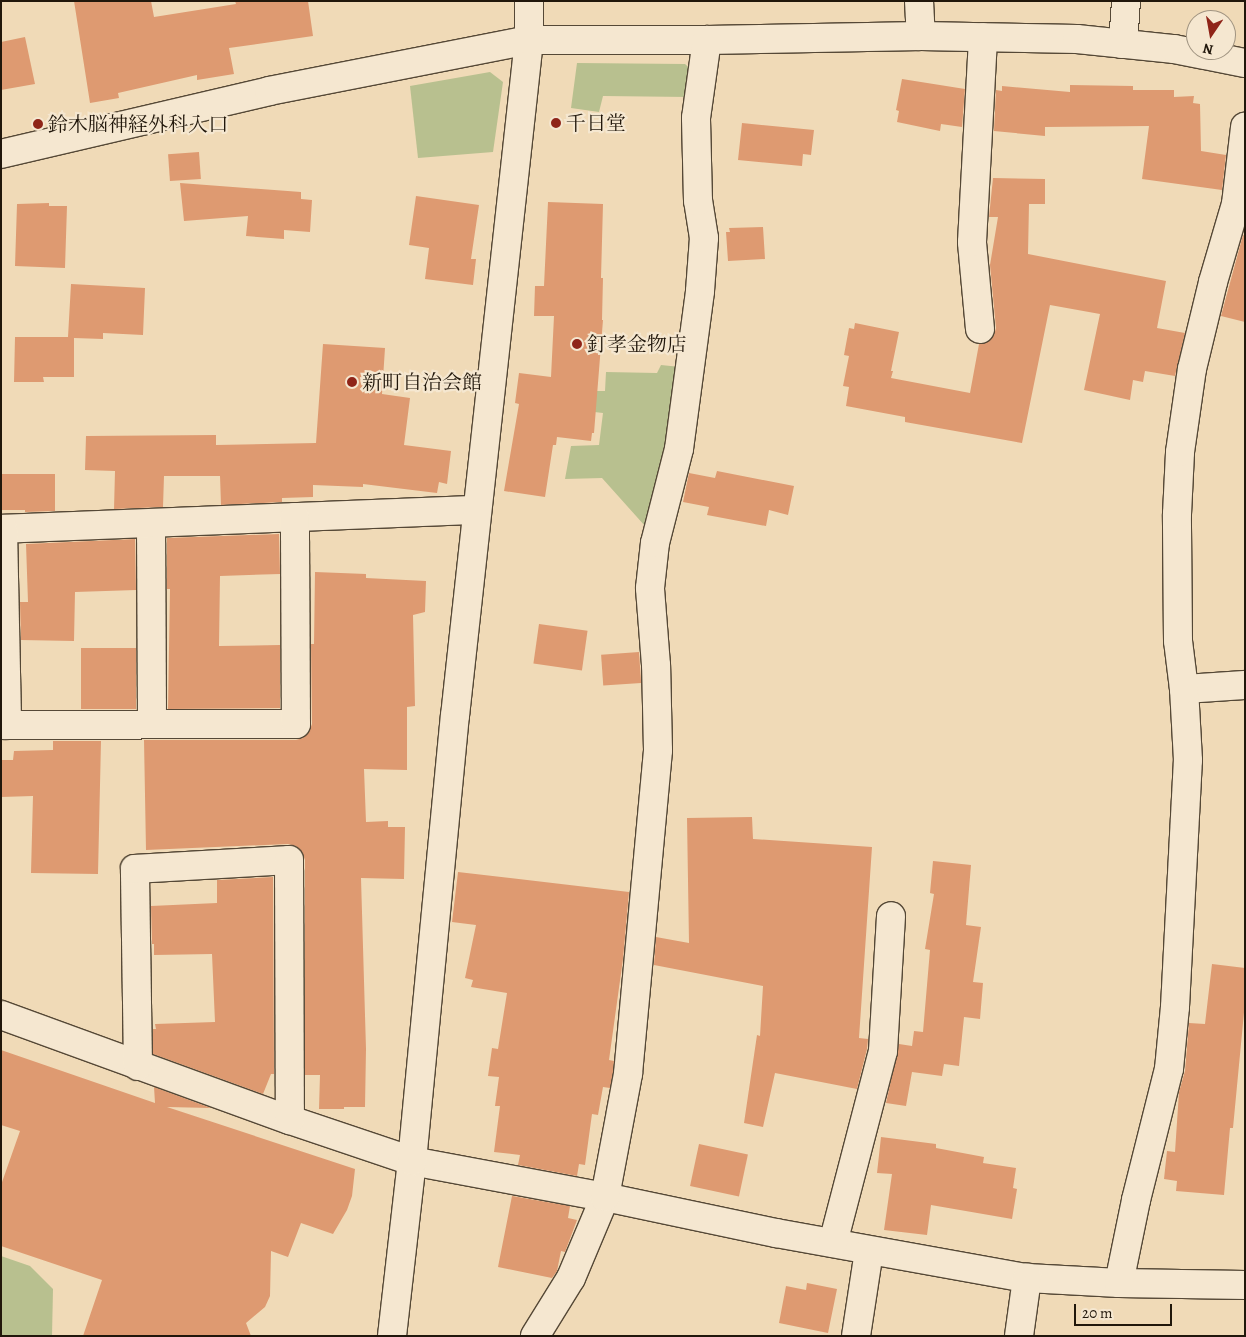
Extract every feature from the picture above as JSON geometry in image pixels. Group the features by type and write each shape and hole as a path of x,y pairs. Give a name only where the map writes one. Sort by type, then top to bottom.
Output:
{"street":[{"path":"392,1336 412,1161 477,510 529,40 529,1"},
{"path":"919,1 921,36"},
{"path":"1122,44 1126,1"},
{"path":"1,154 269,91 529,40 707,40 921,36 1077,39 1174,49 1245,64"},
{"path":"980,329 972,242 983,37"},
{"path":"543,1333 571,1278 605,1197 628,1074 658,750 656,665 650,588 654,543 680,449 699,300 704,238 698,201 696,118 707,40"},
{"path":"1119,1283 1136,1200 1169,1069 1176,1008 1188,760 1184,689 1178,641 1177,603 1180,452 1192,369 1213,282 1236,204 1245,127"},
{"path":"295,517 296,724 4,725 2,529 151,524 295,517 477,510"},
{"path":"151,524 152,724"},
{"path":"1184,689 1245,685"},
{"path":"138,1066 135,869 289,860 290,1120"},
{"path":"833,1243 883,1051 891,916"},
{"path":"1,1015 290,1120 412,1161 605,1197 869,1251 1027,1278 1119,1283 1245,1285"},
{"path":"856,1336 869,1251"},
{"path":"1019,1336 1027,1278"}],"green space":[{"path":"577,63 685,64 694,72 688,97 603,96 599,112 571,108"},
{"path":"490,72 503,82 493,152 418,158 410,86"},
{"path":"661,365 680,367 669,443 645,526 602,478 565,479 571,446 599,445 603,413 577,410 579,391 605,391 606,372 657,373"},
{"path":"1,1256 30,1266 53,1289 52,1336 1,1336"}],"building":[{"path":"74,1 151,1 154,17 236,4 235,1 308,1 313,36 229,48 234,74 197,80 197,75 118,93 119,98 90,103"},
{"path":"25,37 35,84 1,90 1,42"},
{"path":"902,79 965,89 962,127 941,124 940,131 897,122 899,111 896,110"},
{"path":"1070,85 1133,86 1133,90 1174,90 1174,97 1194,96 1193,103 1200,104 1201,151 1226,155 1222,190 1142,179 1149,126 1045,127 1045,136 994,131 996,90 1002,91 1002,86 1070,92"},
{"path":"742,123 814,130 811,155 803,154 802,166 738,160"},
{"path":"199,152 201,179 170,181 168,154"},
{"path":"993,178 1045,179 1045,204 1029,204 1028,254 1166,281 1157,328 1185,333 1175,376 1145,371 1143,382 1133,380 1130,400 1084,390 1100,314 1050,305 1022,443 905,422 905,417 846,406 849,387 843,386 849,356 844,355 849,328 854,329 855,323 899,332 891,378 970,393 979,344 989,341 994,335 996,328 990,265 998,217 989,217"},
{"path":"180,183 301,192 301,199 312,200 310,232 284,230 284,239 246,236 248,216 184,221"},
{"path":"416,196 479,205 471,259 476,259 473,285 425,279 429,248 409,245"},
{"path":"548,202 603,204 601,278 603,278 603,320 594,433 592,433 591,441 557,437 556,445 553,445 545,497 504,491 519,404 515,403 519,373 551,377 554,316 534,316 535,286 544,286"},
{"path":"49,203 49,206 67,206 65,268 15,266 17,204"},
{"path":"763,227 765,259 728,261 726,232 730,232 729,228"},
{"path":"1243,235 1245,236 1245,322 1221,316"},
{"path":"71,284 145,288 143,335 103,333 103,339 74,338 74,377 43,377 44,382 14,382 15,337 68,337"},
{"path":"323,344 385,348 382,394 410,398 404,445 451,451 447,484 439,482 437,493 363,484 363,487 313,485 313,497 282,498 282,502 221,505 220,476 164,476 163,507 114,509 115,471 85,470 86,436 216,435 216,445 316,443"},
{"path":"717,471 794,486 788,515 769,510 766,526 707,515 709,507 683,502 689,473 715,478"},
{"path":"1,474 55,474 55,511 25,512 25,510 1,510"},
{"path":"279,534 280,574 220,576 219,646 280,645 280,708 168,709 170,589 167,589 167,538"},
{"path":"135,539 136,590 75,592 74,641 21,640 20,602 28,602 26,544"},
{"path":"315,572 366,574 366,578 426,581 425,612 413,615 415,706 407,707 407,770 364,769 366,822 388,821 388,827 405,827 404,879 361,878 366,1049 365,1107 344,1107 344,1109 319,1109 320,1075 305,1075 305,860 302,852 296,846 288,844 146,850 144,740 296,740 303,738 309,732 312,724 311,644 314,644"},
{"path":"539,624 588,631 582,670 533,664"},
{"path":"81,648 136,648 136,709 81,709"},
{"path":"639,652 641,683 603,686 601,655"},
{"path":"53,741 101,741 98,874 31,873 33,796 1,797 1,760 13,760 14,751 53,750"},
{"path":"752,817 753,839 872,847 859,1038 868,1039 857,1089 775,1073 763,1127 744,1123 757,1035 760,1036 763,986 654,965 656,937 689,943 687,818"},
{"path":"933,861 971,865 966,925 981,927 973,982 983,983 980,1019 964,1017 959,1066 944,1064 942,1076 912,1072 906,1106 886,1103 899,1044 912,1046 914,1031 923,1032 930,950 925,949 934,894 930,893"},
{"path":"458,872 629,892 623,959 609,1060 614,1061 613,1072 610,1088 603,1087 598,1115 592,1114 585,1165 579,1164 577,1176 518,1165 520,1155 494,1152 500,1106 495,1106 499,1077 488,1076 492,1048 498,1049 507,993 471,987 473,980 465,978 476,925 452,922"},
{"path":"273,877 274,1074 271,1074 263,1094 153,1054 153,1029 156,1029 155,1024 215,1022 212,954 154,955 151,906 217,903 217,880"},
{"path":"1212,964 1245,968 1245,1002 1233,1128 1230,1128 1224,1195 1176,1191 1177,1181 1164,1179 1167,1151 1175,1152 1179,1092 1185,1071 1189,1023 1205,1024"},
{"path":"1,1050 155,1103 154,1087 211,1108 167,1107 355,1169 352,1196 347,1210 333,1234 301,1223 288,1257 271,1251 270,1296 265,1307 246,1323 251,1336 83,1336 102,1280 1,1246 1,1185 20,1131 1,1125"},
{"path":"881,1137 936,1144 936,1148 984,1157 983,1163 1016,1168 1013,1188 1017,1189 1012,1219 931,1205 927,1235 884,1230 892,1174 877,1173"},
{"path":"699,1144 748,1154 739,1196 690,1186"},
{"path":"512,1196 570,1206 568,1218 577,1220 565,1252 561,1251 557,1271 552,1278 498,1267"},
{"path":"807,1283 837,1289 828,1333 779,1323 786,1286 806,1290"}],"place":[{"name":"千日堂","path":"556,123"},
{"name":"鈴木脳神経外科入口","path":"38,124"},
{"name":"釘孝金物店","path":"577,344"},
{"name":"新町自治会館","path":"352,382"}]}
